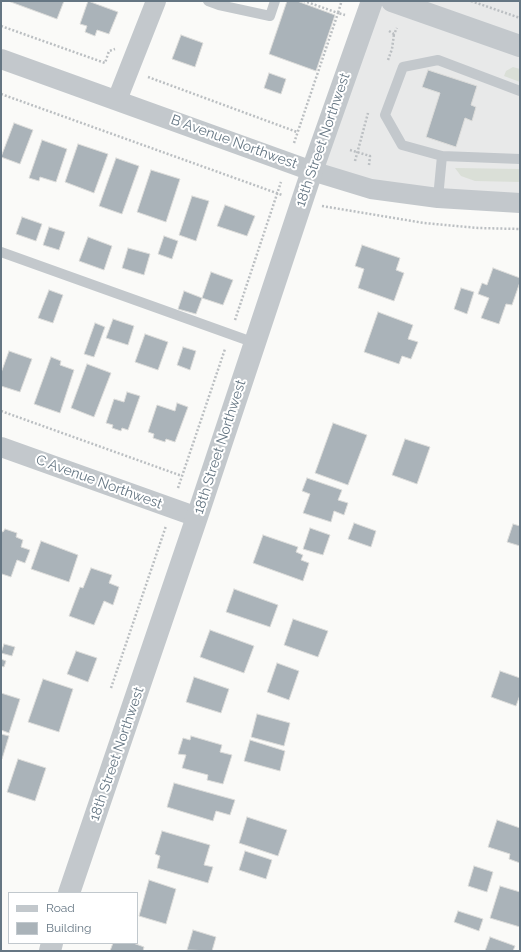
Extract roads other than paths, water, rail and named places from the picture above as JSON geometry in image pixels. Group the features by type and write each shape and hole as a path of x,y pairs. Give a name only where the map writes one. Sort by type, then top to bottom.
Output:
{"street":[{"path":"117,100 156,1"},
{"name":"18th Street Northwest","path":"69,892 197,517 312,171 372,1"},
{"path":"392,1 520,46"},
{"name":"B Avenue Northwest","path":"1,59 312,171 371,190 438,198 520,203"},
{"name":"C Avenue Northwest","path":"1,447 197,517"}],"lane":[{"path":"208,1 219,5 270,16 275,1"},
{"path":"520,91 438,60 402,67 385,115 402,145 442,156 520,159"},
{"path":"438,198 442,156"},
{"path":"1,252 255,343"}]}
